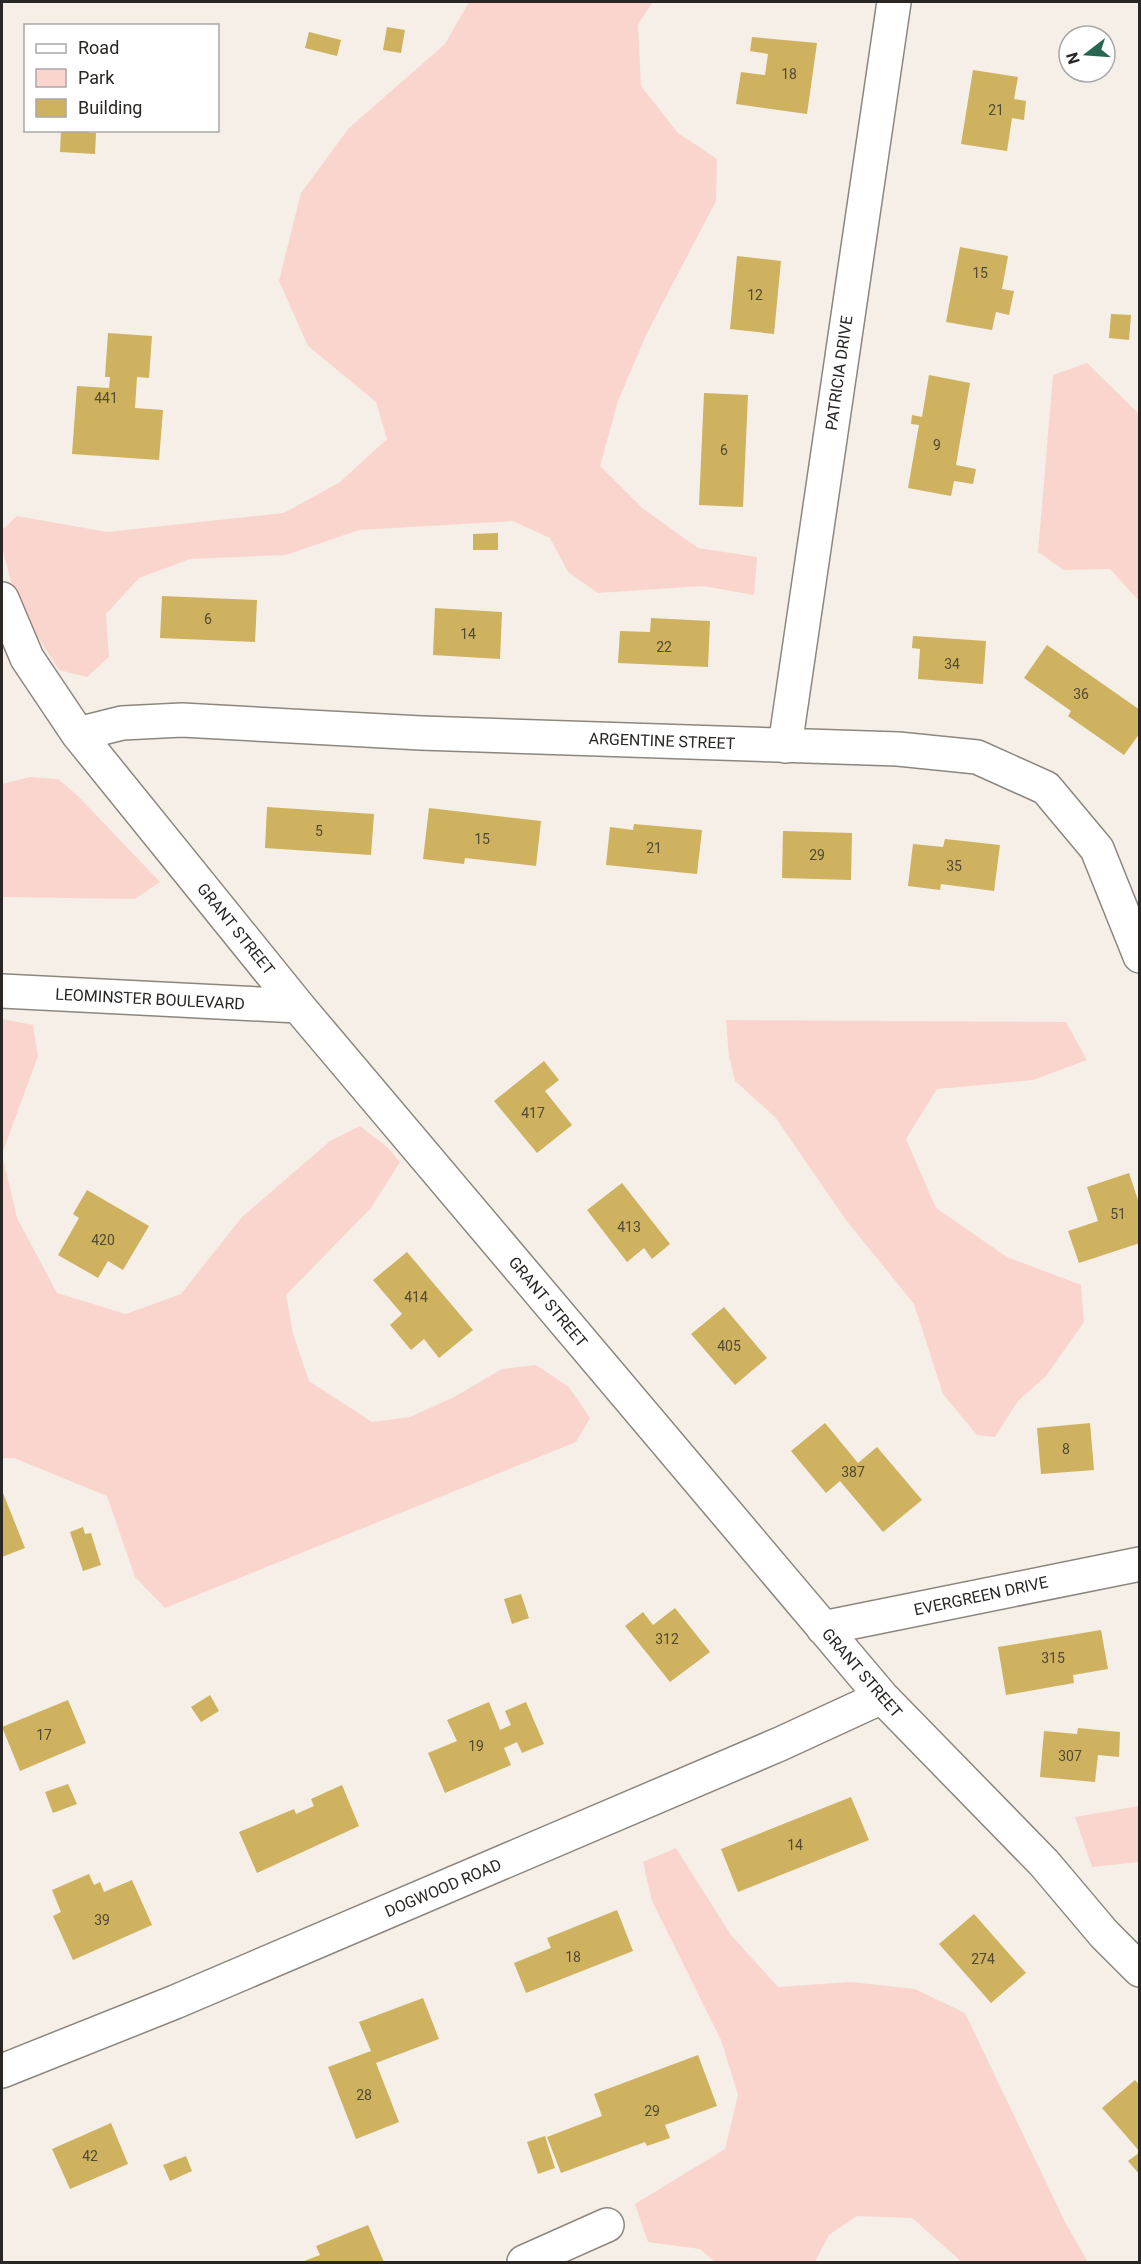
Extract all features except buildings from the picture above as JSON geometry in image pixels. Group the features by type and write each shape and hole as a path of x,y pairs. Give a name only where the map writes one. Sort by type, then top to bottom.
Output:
{"street":[{"name":"PATRICIA DRIVE","path":"785,746 894,2"},
{"name":"GRANT STREET","path":"2,599 27,658 78,734 298,1006 882,1697 1044,1863 1104,1934 1140,1970"},
{"name":"ARGENTINE STREET","path":"78,734 122,723 183,720 421,733 898,749 977,757 1046,788 1097,849 1140,956"},
{"name":"LEOMINSTER BOULEVARD","path":"2,992 298,1006"},
{"name":"EVERGREEN DRIVE","path":"823,1628 1140,1564"},
{"name":"DOGWOOD ROAD","path":"2,2071 197,1993 780,1744 882,1697"},
{"path":"524,2262 608,2225"}],"green space":[{"path":"469,2 653,2 638,24 641,86 678,133 717,159 716,201 647,333 618,401 600,466 642,508 698,548 757,557 754,595 703,586 598,593 568,572 550,538 513,521 359,530 286,555 190,559 139,578 106,614 109,657 87,677 59,670 17,605 2,547 2,530 17,516 107,532 284,513 340,482 387,439 376,402 308,346 279,281 301,193 349,128 445,44"},
{"path":"1087,363 1139,414 1139,601 1110,569 1064,570 1038,552 1053,375"},
{"path":"30,777 58,779 77,795 160,882 135,899 2,897 2,784"},
{"path":"2,1019 33,1025 38,1056 2,1154"},
{"path":"726,1020 1066,1022 1087,1060 1033,1080 937,1089 906,1139 936,1208 1007,1257 1081,1285 1084,1322 1046,1376 1018,1401 995,1437 977,1435 943,1394 914,1304 846,1220 775,1117 735,1081 729,1057"},
{"path":"360,1126 387,1147 400,1162 371,1208 286,1295 293,1334 309,1381 372,1422 410,1417 454,1397 502,1369 536,1365 569,1387 590,1418 576,1442 165,1608 135,1577 107,1496 14,1458 2,1458 2,1154 17,1218 57,1293 126,1314 181,1294 242,1217 330,1141"},
{"path":"1139,1806 1139,1862 1092,1867 1075,1817"},
{"path":"676,1848 731,1935 778,1987 851,1982 915,1989 965,2013 1066,2224 1088,2262 962,2262 912,2218 857,2216 829,2235 815,2262 715,2262 700,2249 648,2242 635,2204 725,2149 738,2095 721,2040 652,1901 643,1862"}]}
